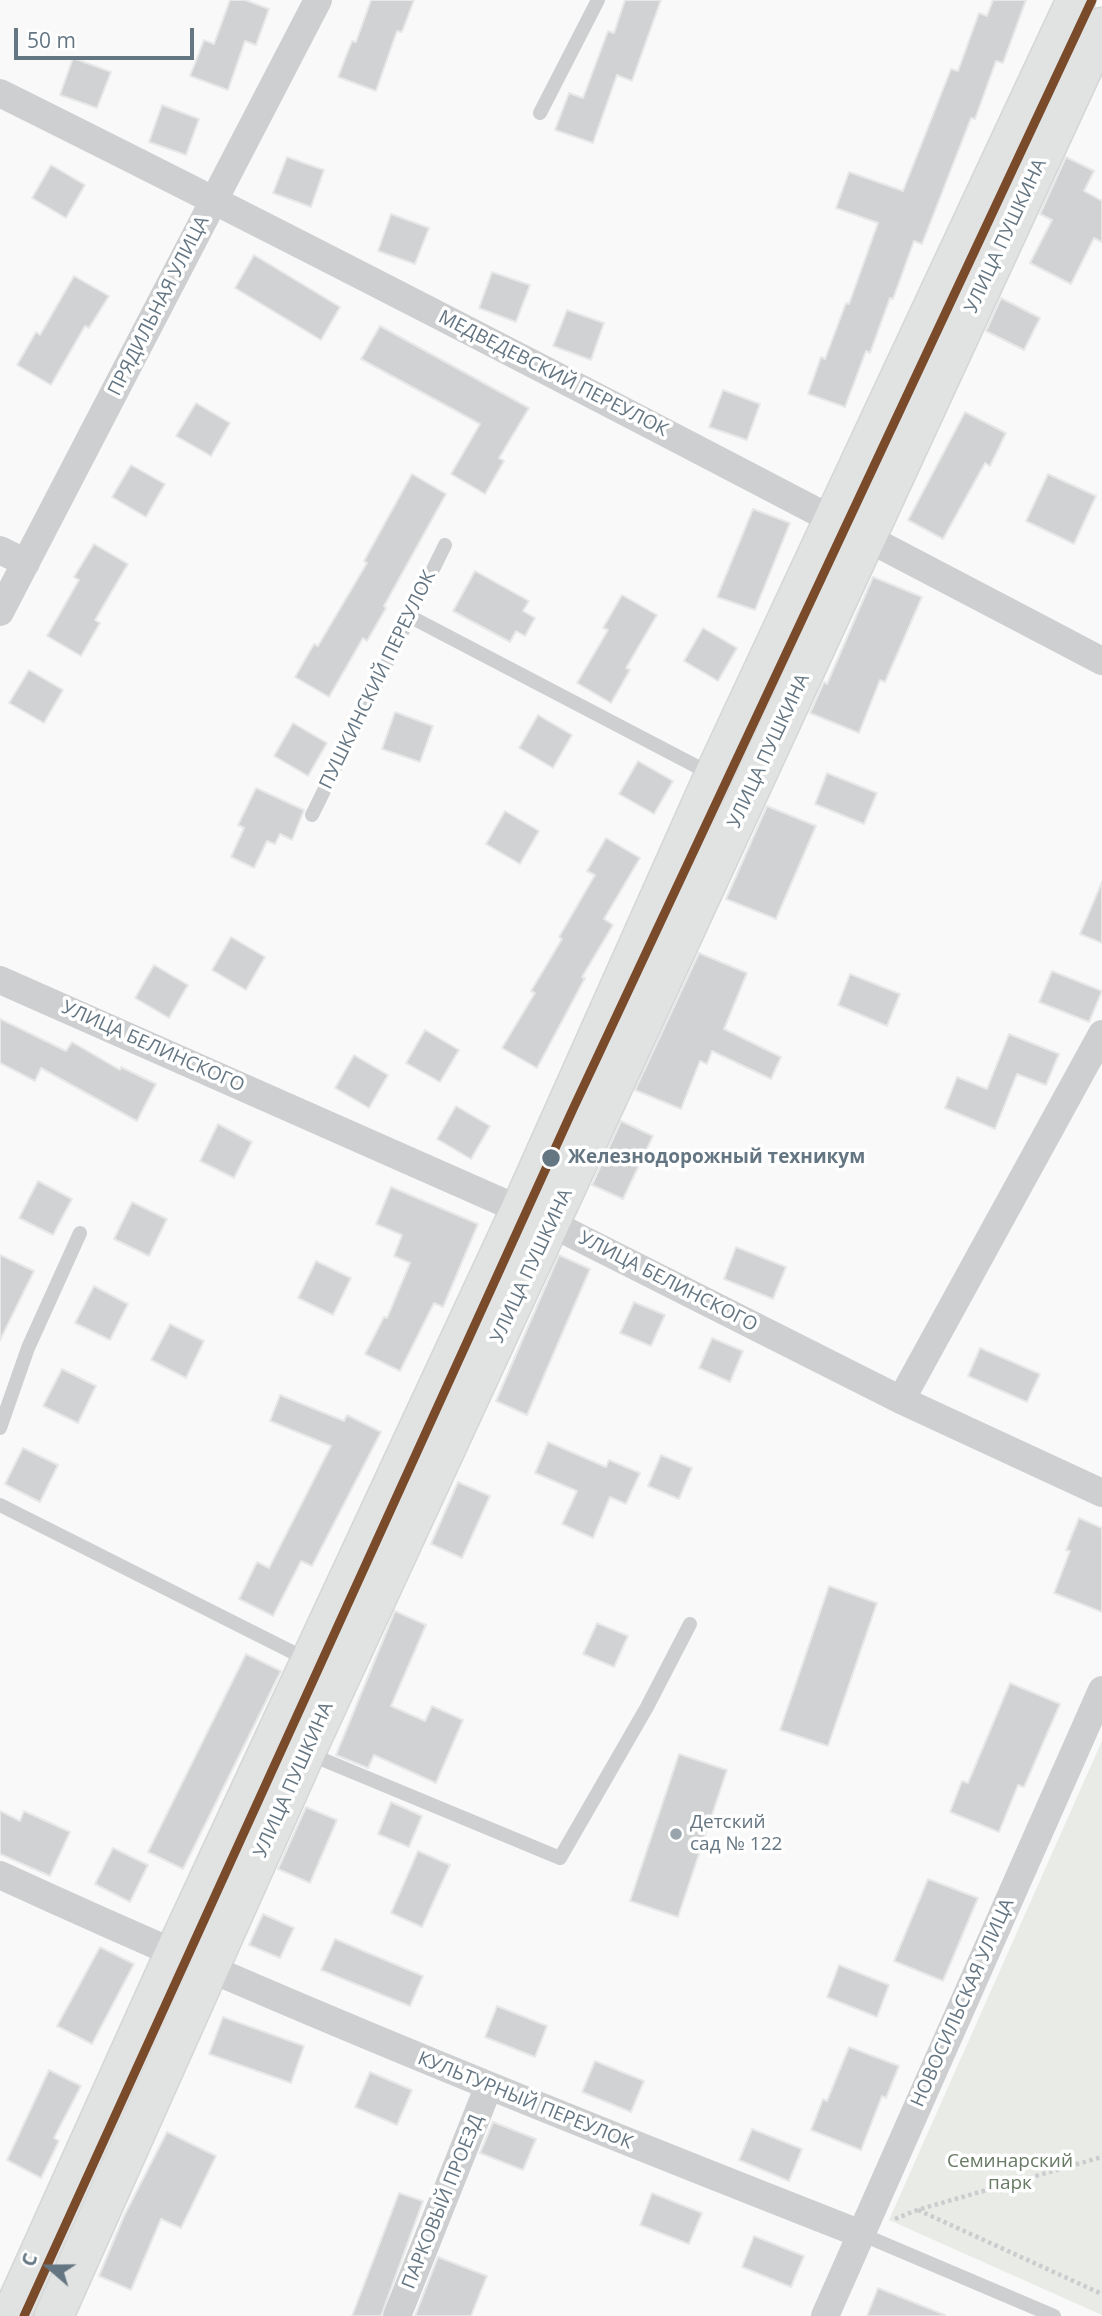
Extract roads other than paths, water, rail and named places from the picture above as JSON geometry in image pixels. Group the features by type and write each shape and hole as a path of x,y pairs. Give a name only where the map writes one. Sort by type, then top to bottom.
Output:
{"main road":[{"name":"УЛИЦА ПУШКИНА","path":"54,2316 306,1752 536,1217 714,775 1076,0"},
{"name":"УЛИЦА ПУШКИНА","path":"11,2316 174,1954 311,1661 536,1217 867,536 1102,27"}],"street":[{"name":"ПРЯДИЛЬНАЯ УЛИЦА","path":"0,611 318,0"},
{"name":"МЕДВЕДЕВСКИЙ ПЕРЕУЛОК","path":"0,93 215,199 867,536 1102,661"},
{"path":"0,550 26,563"},
{"name":"УЛИЦА БЕЛИНСКОГО","path":"0,979 536,1217 901,1400 1102,1493"},
{"path":"901,1400 1102,1034"},
{"name":"НОВОСИЛЬСКАЯ УЛИЦА","path":"825,2316 1102,1690"},
{"name":"КУЛЬТУРНЫЙ ПЕРЕУЛОК","path":"0,1875 174,1954 488,2088 861,2234"},
{"name":"ПАРКОВЫЙ ПРОЕЗД","path":"397,2316 488,2088"}],"lane":[{"path":"540,113 598,0"},
{"name":"ПУШКИНСКИЙ ПЕРЕУЛОК","path":"312,815 445,545"},
{"path":"409,616 714,775"},
{"path":"0,1428 27,1349 80,1233"},
{"path":"0,1505 311,1661"},
{"path":"306,1752 560,1858 647,1707 690,1624"},
{"name":"КУЛЬТУРНЫЙ ПЕРЕУЛОК","path":"861,2234 1054,2316"}],"place":[{"name":"Железнодорожный техникум","path":"551,1158"},
{"name":"Детский сад № 122","path":"676,1834"}],"park label":[{"name":"Семинарский парк","path":"1010,2173"}]}
